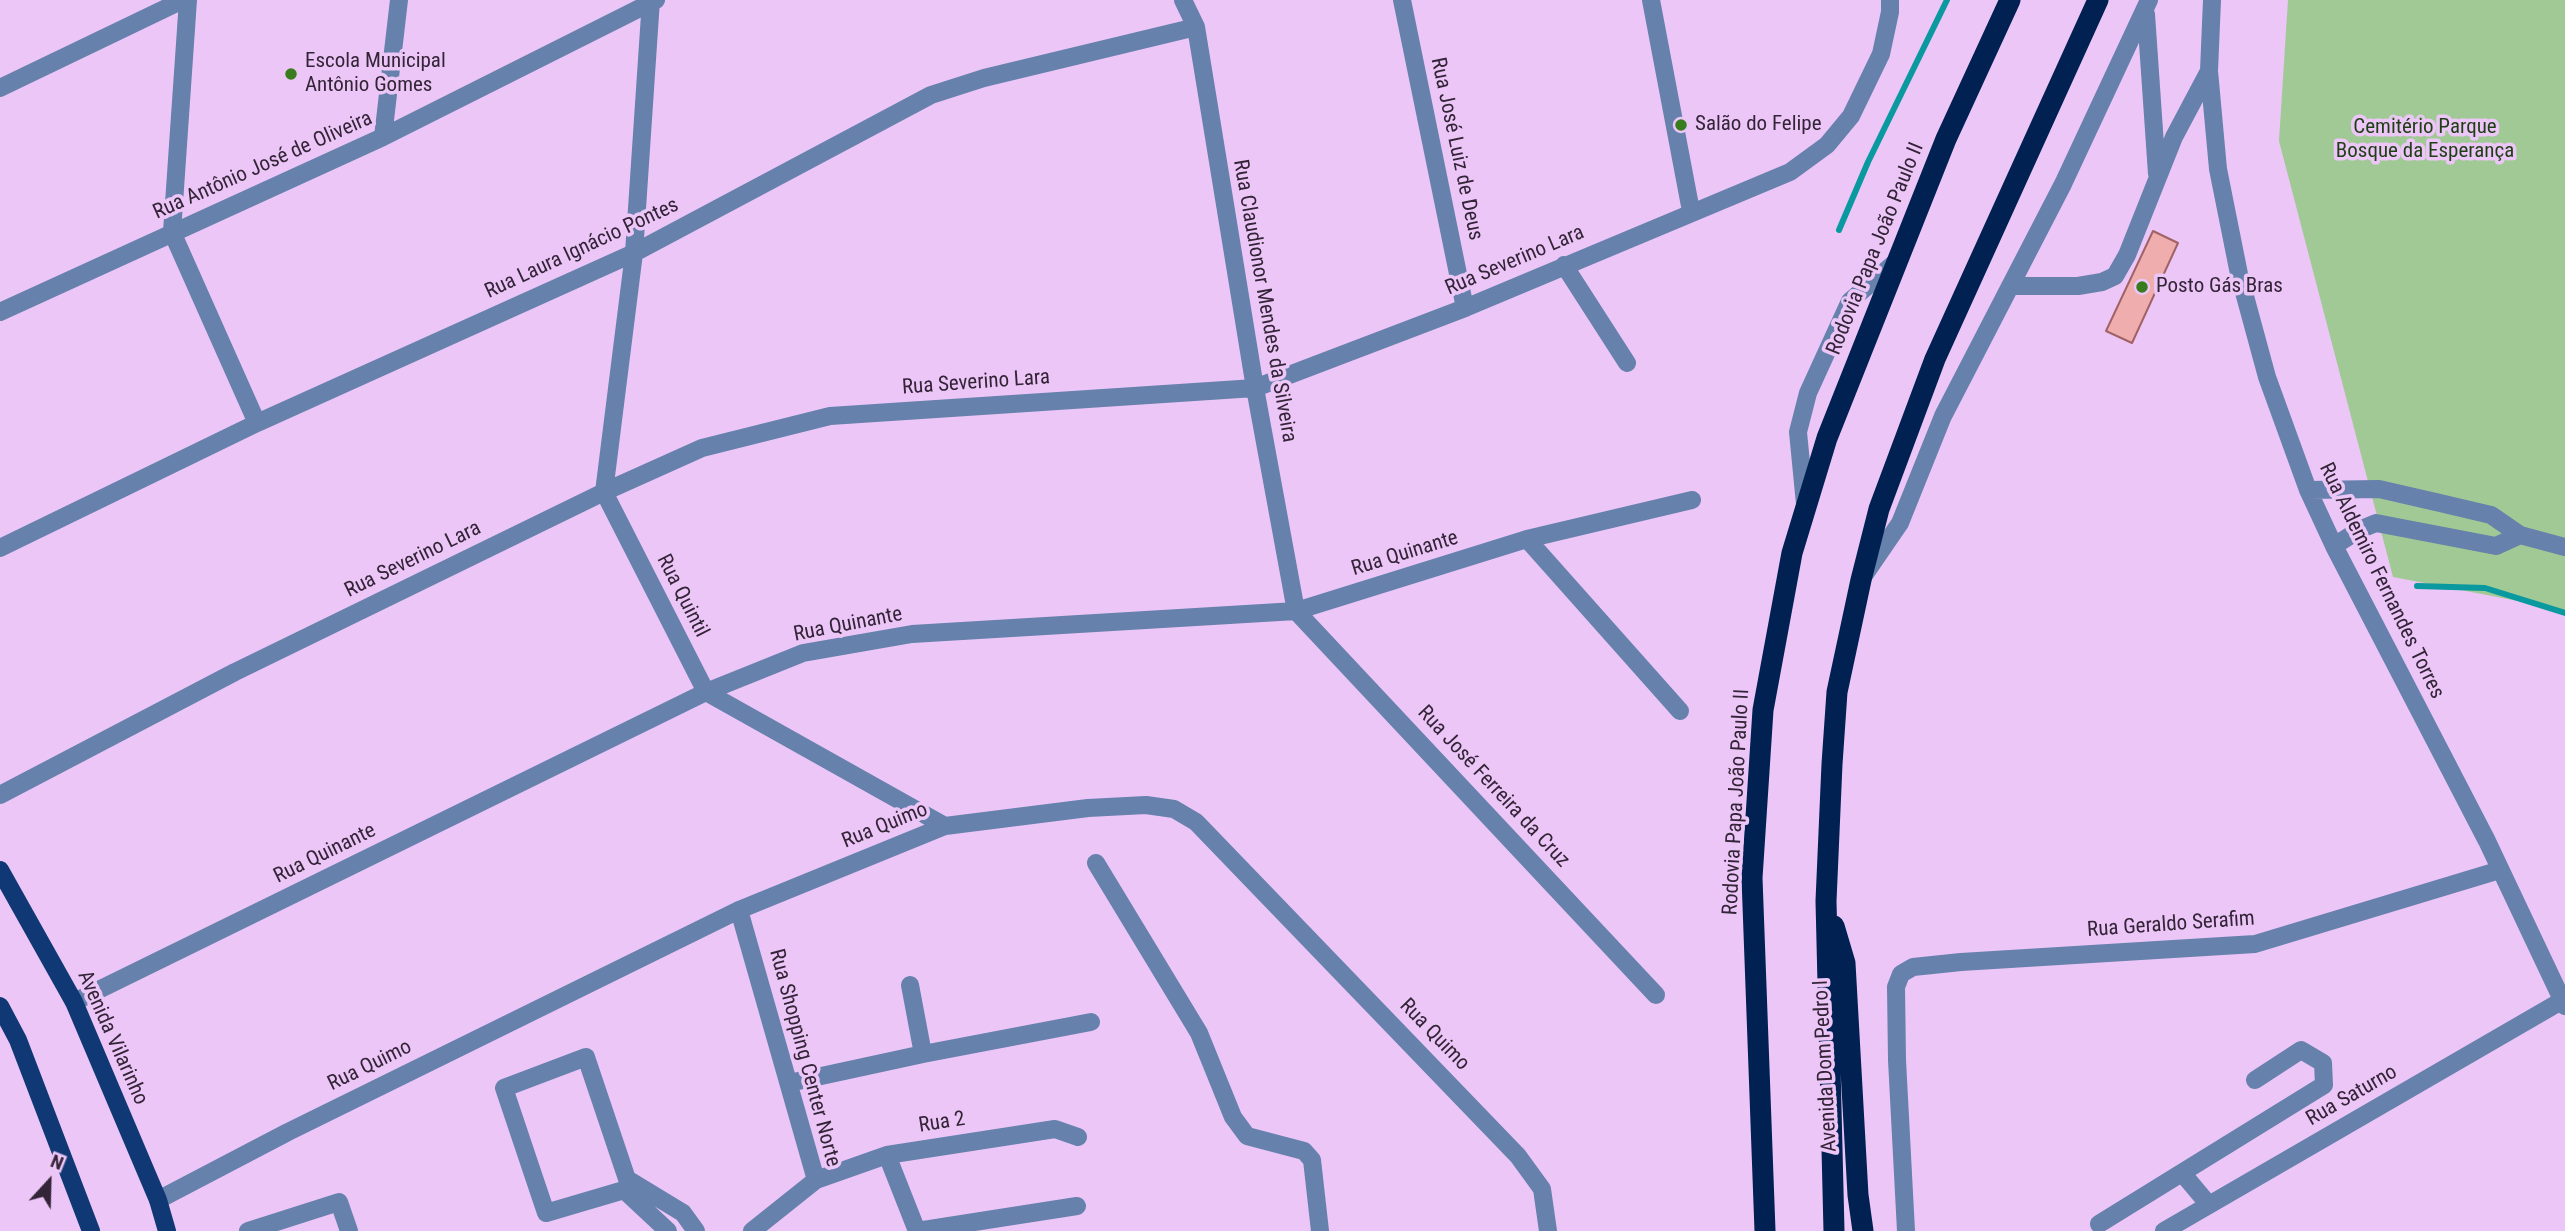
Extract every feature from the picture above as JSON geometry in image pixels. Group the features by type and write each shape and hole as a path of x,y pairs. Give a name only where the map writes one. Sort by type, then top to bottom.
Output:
{"highway":[{"name":"Rodovia Papa João Paulo II","path":"1765,1231 1752,878 1763,710 1792,553 1827,438 1947,139 2010,0"},
{"path":"1834,1231 1826,901 1837,692 1861,580 1879,509 1935,359 2098,0"},
{"name":"Avenida Dom Pedro I","path":"1826,901 1845,963 1857,1182 1863,1231"}],"main road":[{"name":"Avenida Vilarinho","path":"0,870 74,1002 158,1200 167,1231"},
{"path":"0,1006 18,1040 91,1231"}],"street":[{"path":"0,88 185,0 172,232 257,424"},
{"path":"383,137 399,0"},
{"name":"Rua Claudionor Mendes da Silveira","path":"1182,0 1196,27 1255,388 1296,611"},
{"name":"Rua José Luiz de Deus","path":"1402,0 1465,308"},
{"path":"1651,0 1690,211"},
{"name":"Rua Severino Lara","path":"0,795 235,672 604,492 702,449 830,416 1255,388 1465,308 1690,211 1790,172 1827,145 1851,116 1881,54 1890,0"},
{"name":"Rua Aldemiro Fernandes Torres","path":"2213,0 2209,71 2218,169 2239,274 2267,377 2308,490 2334,546 2500,870 2564,1003"},
{"path":"604,492 634,253 652,1"},
{"name":"Rua Antônio José de Oliveira","path":"0,312 383,137 652,1"},
{"path":"1861,580 1900,523 1942,416 2063,184 2147,5"},
{"path":"2147,5 2157,178"},
{"name":"Rua Laura Ignácio Pontes","path":"0,548 257,424 634,253 931,95 984,78 1196,27"},
{"name":"Rua Aldemiro Fernandes Torres","path":"2010,286 2078,286 2102,282 2115,276 2127,255 2174,137 2209,71"},
{"path":"1806,508 1798,432 1808,393 1850,301 1898,260"},
{"path":"1564,265 1628,363"},
{"path":"2308,490 2379,489 2416,497 2491,515 2520,536 2565,547"},
{"name":"Rua Quintil","path":"604,492 706,692"},
{"name":"Rua Quinante","path":"74,1002 706,692 803,653 912,634 1296,611 1527,539 1692,500"},
{"path":"2334,546 2376,523 2496,546 2520,536"},
{"path":"1527,539 1680,711"},
{"name":"Rua José Ferreira da Cruz","path":"1296,611 1656,995"},
{"path":"706,692 945,826"},
{"name":"Rua Quimo","path":"158,1200 288,1132 739,910 945,826 1088,808 1146,805 1174,809 1196,822 1518,1156 1542,1189 1548,1231"},
{"path":"1096,863 1199,1033 1233,1117 1247,1136 1304,1151 1312,1160 1320,1231"},
{"name":"Rua Geraldo Serafim","path":"1906,1231 1897,1060 1896,987 1900,974 1913,967 1961,962 2255,944 2500,870"},
{"name":"Rua Shopping Center Norte","path":"739,910 816,1180 752,1231"},
{"path":"910,985 923,1054"},
{"name":"Rua Saturno","path":"2164,1231 2190,1223 2209,1205 2564,1003"},
{"path":"789,1083 1091,1022"},
{"path":"2099,1224 2324,1084 2323,1063 2301,1051 2255,1080"},
{"path":"683,1213 667,1229 624,1190 546,1213 504,1088 586,1056 627,1179 683,1213 696,1231"},
{"name":"Rua 2","path":"816,1180 887,1154 1055,1129 1078,1137"},
{"path":"887,1154 917,1231 1077,1206"},
{"path":"2183,1174 2209,1205"},
{"path":"248,1231 338,1202 349,1231"}],"green space":[{"name":"Cemitério Parque Bosque da Esperança","path":"2288,0 2565,0 2565,610 2393,577 2279,141"}],"building":[{"name":"Posto Gás Bras","path":"2153,231 2178,243 2132,343 2106,331"}],"waterway":[{"path":"1839,230 1868,162 1947,0"},
{"path":"2417,586 2485,588 2565,613"}],"place":[{"name":"Escola Municipal Antônio Gomes","path":"291,74"},
{"name":"Salão do Felipe","path":"1681,125"},
{"name":"Posto Gás Bras","path":"2142,287"}]}
